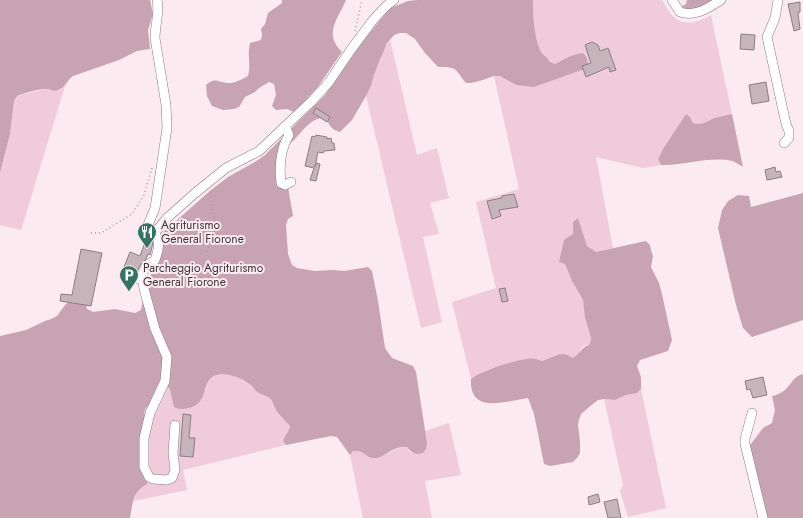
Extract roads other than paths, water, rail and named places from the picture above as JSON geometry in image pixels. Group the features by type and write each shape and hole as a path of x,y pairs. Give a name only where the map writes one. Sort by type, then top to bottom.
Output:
{"street":[{"path":"156,231 150,231 148,225 157,195 167,128 167,116 155,38 158,9 157,0"},
{"path":"175,425 173,453 175,470 172,478 167,480 153,479 149,476 144,467 144,438 150,413 165,381 166,357 155,329 140,277 146,266 155,260 158,253 159,247 158,240 155,235 156,231 173,212 226,168 259,151 285,126 320,92 373,20 394,0"},
{"path":"672,0 680,12 692,14 721,0"},
{"path":"778,0 775,18 767,37 786,124 789,131 789,138 784,143"},
{"path":"285,126 289,135 280,157 280,173 282,183 285,185 291,182"},
{"path":"752,413 745,444 763,518"}],"place":[{"name":"Agriturismo General Fiorone","path":"147,249"},
{"name":"Parcheggio Agriturismo General Fiorone","path":"129,292"}]}
